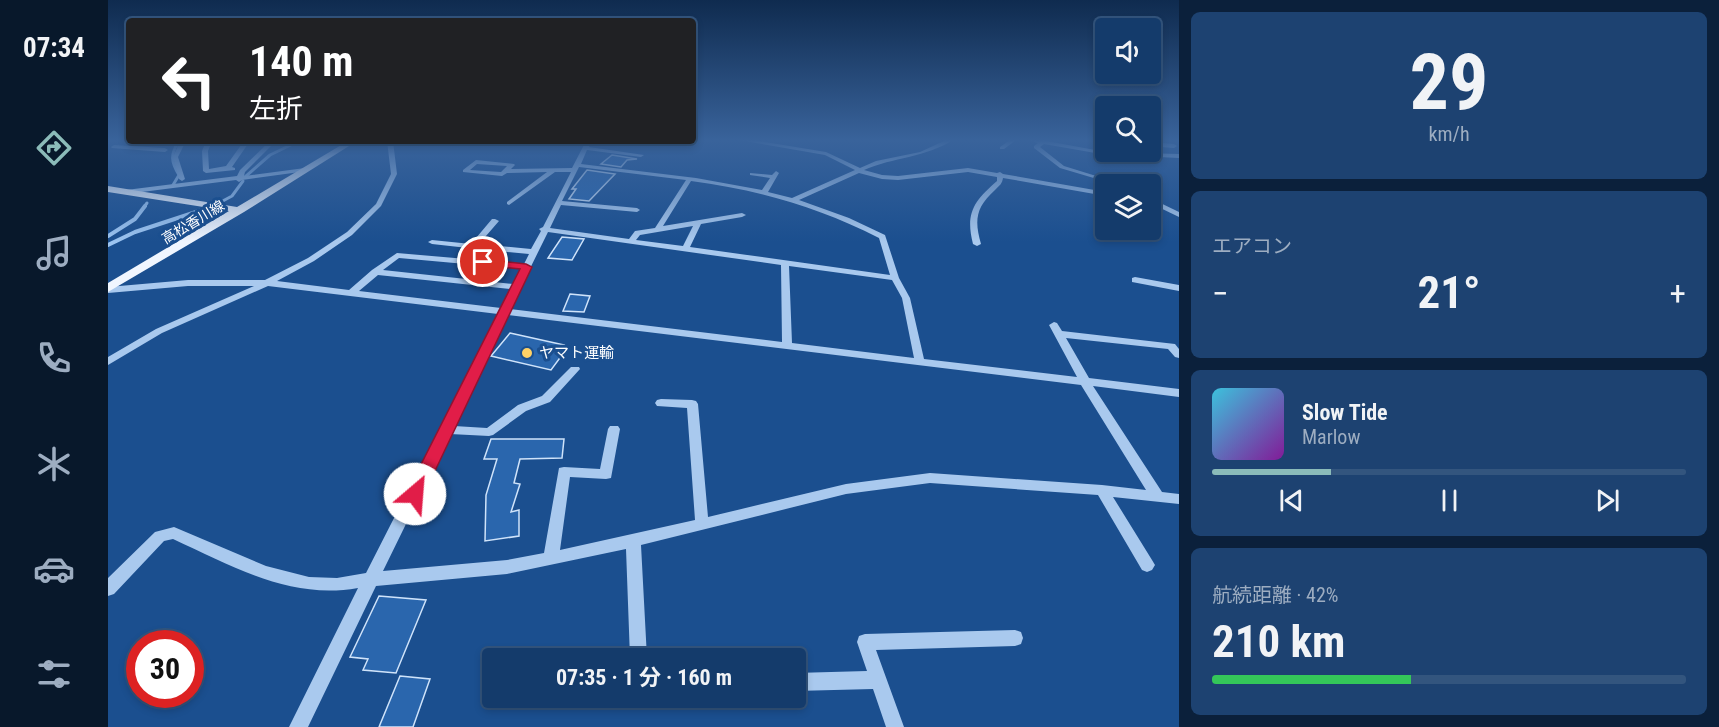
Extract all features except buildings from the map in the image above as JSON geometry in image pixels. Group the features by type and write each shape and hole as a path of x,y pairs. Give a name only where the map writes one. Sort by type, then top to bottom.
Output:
{"main road":[{"name":"高松香川線","path":"108,289 299,174"},
{"path":"108,189 240,210"}],"street":[{"path":"181,174 182,179"},
{"path":"239,180 241,174"},
{"path":"125,192 279,174"},
{"path":"108,362 158,332 270,283 354,232 389,190 392,174"},
{"path":"509,203 549,174"},
{"path":"298,727 507,310 543,229 573,174"},
{"path":"637,174 689,180 795,199 853,220 882,237 895,278 906,298 920,363"},
{"path":"752,174 775,175 764,192"},
{"path":"795,199 851,174"},
{"path":"875,174 891,178 930,174"},
{"path":"977,244 972,228 972,215 982,198 1000,182 1000,174 1095,192"},
{"path":"657,230 689,180"},
{"path":"1077,183 1095,184"},
{"path":"557,203 637,210"},
{"path":"1161,206 1179,215"},
{"path":"632,241 638,233 742,215"},
{"path":"462,260 495,221"},
{"path":"685,249 698,222"},
{"path":"543,229 895,278"},
{"path":"432,242 533,252"},
{"path":"351,293 397,255 526,267"},
{"path":"785,263 787,346"},
{"path":"375,272 517,287"},
{"path":"1135,280 1179,288"},
{"path":"108,289 188,284 270,283 1179,393"},
{"path":"1158,497 1085,382 1056,329 1171,346 1179,355"},
{"path":"447,430 489,432 522,408 546,399 575,369"},
{"path":"661,403 692,404 702,524"},
{"path":"551,558 564,472 606,474 614,429"},
{"path":"108,589 160,536 174,533 264,573 309,584 337,585 372,579 507,567 633,541 846,489 930,477 1102,490 1179,499"},
{"path":"1102,490 1147,565"},
{"path":"633,541 638,648"},
{"path":"895,727 865,642 1016,638"},
{"path":"806,682 878,680"}],"waterway":[{"path":"173,185 178,174"},
{"path":"245,177 248,174"},
{"path":"219,203 232,196 243,181"},
{"path":"144,207 147,203"},
{"path":"108,236 135,219 145,206"},
{"path":"108,245 135,232 202,210"}],"place":[{"name":"ヤマト運輸","path":"527,353"}],"route":[{"path":"415,494 507,310 526,267 483,262"}]}
